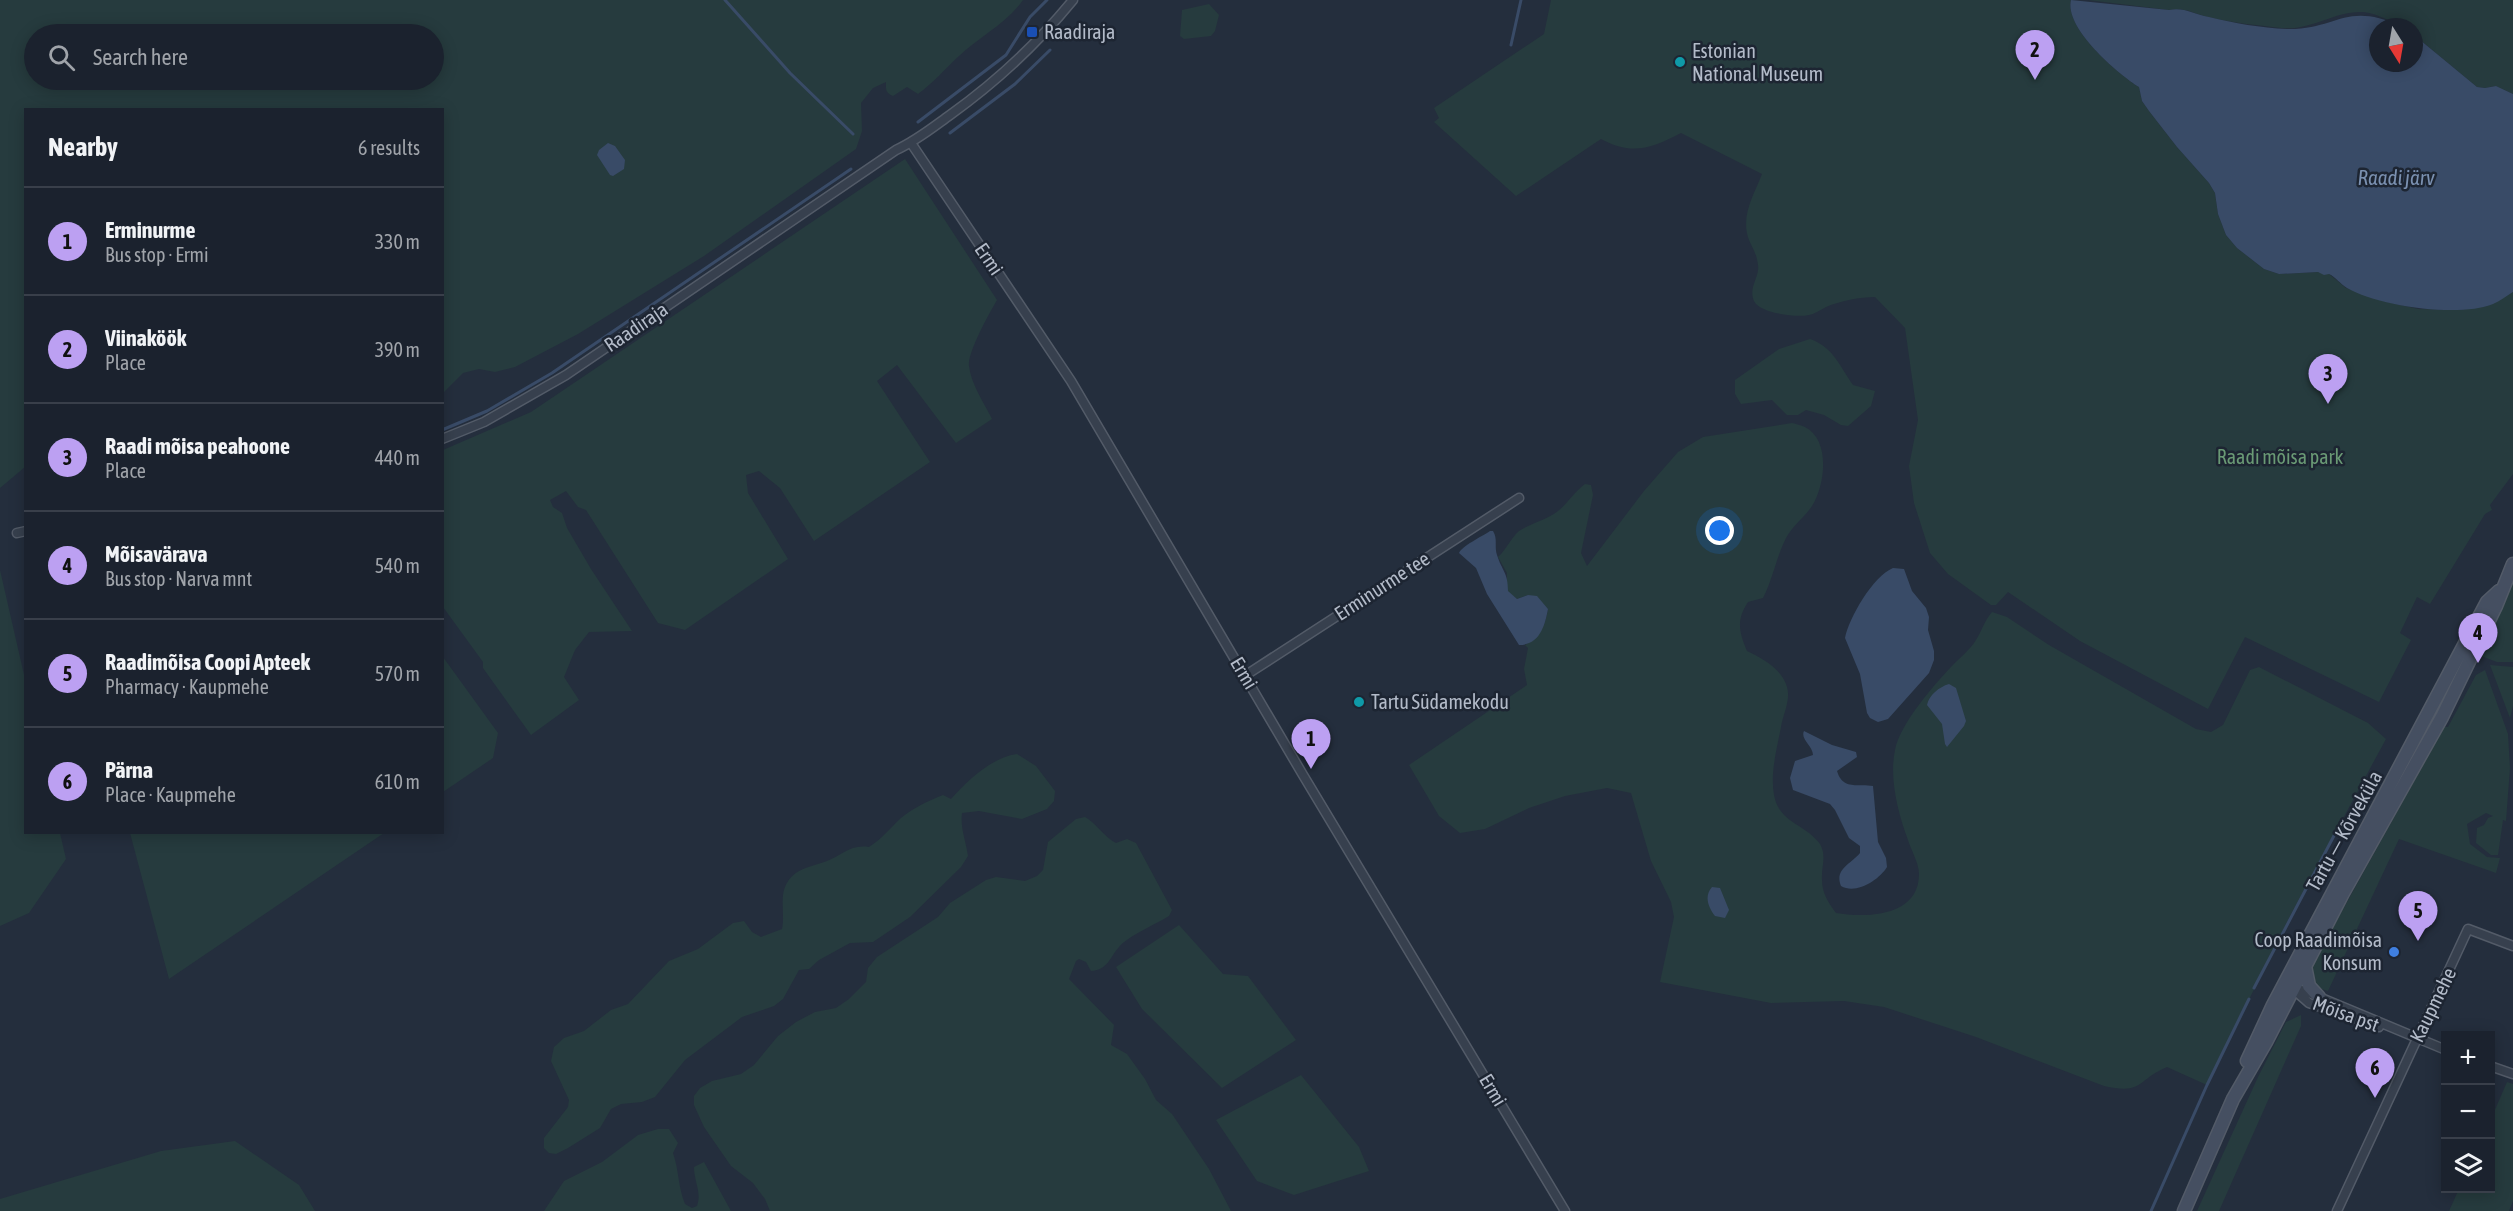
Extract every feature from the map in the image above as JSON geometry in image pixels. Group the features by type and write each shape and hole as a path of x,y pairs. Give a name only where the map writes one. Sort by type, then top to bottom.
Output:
{"main road":[{"path":"2501,589 2513,564"},
{"name":"Tartu — Kõrveküla","path":"2288,987 2305,966 2424,750 2496,606 2501,589"},
{"name":"Tartu — Kõrveküla","path":"2184,1211 2233,1099 2288,987 2487,602 2501,589"},
{"path":"2305,966 2308,986 2319,997"}],"street":[{"name":"Raadiraja","path":"444,438 484,422 566,375 896,150 911,143 987,87 1046,32 1073,0"},
{"name":"Ermi","path":"911,143 1071,381 1303,775 1565,1211"},
{"name":"Erminurme tee","path":"1246,675 1519,498"},
{"name":"Kaupmehe","path":"2337,1211 2468,929 2513,946"},
{"name":"Mõisa pst","path":"2288,987 2319,997 2402,1033"},
{"name":"Mõisa pst","path":"2288,987 2309,1003 2377,1027 2417,1038 2441,1048"},
{"path":"2495,1068 2513,1074"}],"green space":[{"path":"0,0 1023,0 1009,16 967,49 918,94 907,87 893,96 890,95 886,89 886,82 873,88 861,103 862,131 856,149 704,256 578,334 515,367 495,372 479,369 463,373 444,392 444,108 24,108 24,468 0,488"},
{"name":"Raadi mõisa park","path":"1551,0 2071,0 2071,11 2084,36 2106,61 2139,87 2142,101 2149,111 2209,183 2215,193 2218,214 2226,235 2237,248 2264,269 2279,274 2318,272 2329,274 2346,288 2383,301 2418,309 2459,310 2487,306 2513,292 2513,474 2490,505 2492,510 2485,514 2430,604 2417,597 2400,633 2411,640 2379,702 2245,637 2208,709 2080,641 2008,592 1996,605 1991,605 1948,574 1930,553 1914,503 1909,466 1918,420 1905,328 1875,297 1844,301 1803,316 1779,314 1757,305 1752,291 1758,265 1746,223 1749,206 1762,174 1681,133 1661,143 1632,149 1601,139 1516,196 1434,122 1439,118 1434,108 1544,34"},
{"path":"2088,0 2513,0 2513,94 2496,86 2477,87 2423,42 2423,18 2383,18 2362,12 2342,14 2302,27 2281,28 2226,21 2184,10"},
{"path":"1209,4 1219,15 1215,31 1211,36 1184,39 1180,36 1182,10"},
{"path":"905,159 997,300 969,360 970,373 975,386 992,419 956,443 897,365 877,381 930,462 814,541 780,488 759,471 746,475 748,493 788,559 685,630 658,623 586,510 578,507 566,491 550,500 553,507 562,513 567,528 591,569 632,631 589,632 575,650 564,677 579,700 531,735 444,608 444,450 531,412"},
{"path":"1810,339 1818,342 1830,352 1853,385 1875,391 1871,406 1848,426 1806,410 1798,415 1787,415 1772,400 1741,404 1735,394 1735,380 1779,349"},
{"path":"1792,423 1805,427 1819,442 1823,464 1820,487 1812,506 1786,538 1763,598 1748,602 1740,620 1740,626 1747,651 1776,670 1787,687 1787,702 1773,769 1774,795 1781,812 1820,844 1823,857 1823,889 1836,913 1862,915 1889,912 1901,907 1917,888 1918,865 1904,830 1896,795 1893,772 1895,750 1910,717 1944,675 1974,644 1992,612 2007,617 2049,645 2196,729 2211,732 2223,725 2250,670 2259,667 2368,723 2386,739 2289,918 2207,1085 2167,1067 2133,1087 2126,1089 2104,1086 1976,1037 1884,1007 1844,1001 1771,1003 1660,982 1674,917 1671,902 1651,861 1631,793 1607,788 1565,796 1529,808 1485,829 1460,833 1439,816 1409,765 1527,685 1524,669 1528,648 1525,645 1539,634 1545,621 1548,609 1528,595 1517,599 1507,591 1507,573 1498,557 1516,534 1558,511 1585,484 1591,485 1593,495 1581,553 1587,566 1644,491 1678,452 1703,437"},
{"path":"0,570 24,675 24,834 60,834 66,859 29,913 0,926"},
{"path":"2513,583 2513,662 2497,662 2481,656"},
{"path":"444,658 498,733 493,758 444,791"},
{"path":"2490,665 2513,667 2513,706 2510,718"},
{"path":"2485,670 2508,734 2510,768 2506,821 2503,820 2498,855 2491,855 2476,843 2477,828 2493,816 2486,813 2467,824 2470,844 2487,857 2500,858 2496,873 2399,839 2328,991 2319,988 2312,980 2311,967 2444,727 2448,727 2476,675"},
{"path":"1017,754 1036,766 1055,791 1054,801 1047,809 1022,819 979,811 962,813 962,829 968,856 961,867 910,917 873,942 850,943 819,960 809,969 799,970 783,999 774,1006 742,1017 685,1060 655,1097 642,1102 621,1104 611,1109 600,1128 556,1154 549,1153 544,1148 544,1138 568,1107 569,1100 551,1061 554,1047 564,1038 584,1031 611,1010 628,1004 669,961 698,949 733,923 744,921 752,932 761,937 782,929 785,887 797,872 857,847 869,847 911,811 943,795 951,799 989,765"},
{"path":"1085,817 1116,843 1127,839 1136,843 1172,910 1169,916 1123,943 1101,968 1091,971 1086,962 1079,959 1076,961 1069,979 1114,1025 1111,1045 1127,1054 1145,1079 1156,1100 1172,1114 1209,1169 1231,1211 770,1211 765,1199 753,1183 731,1166 704,1127 694,1105 694,1096 700,1088 712,1081 741,1074 754,1065 778,1036 796,1022 815,1012 836,1008 849,999 866,982 868,968 877,957 938,917 950,903 986,880 996,877 1025,881 1037,876 1043,870 1048,842 1076,819"},
{"path":"131,834 383,834 169,979"},
{"path":"1179,925 1223,974 1248,976 1296,1040 1222,1088 1142,1009 1116,967"},
{"path":"2301,1015 2301,1026 2219,1211 2197,1211 2258,1077 2286,1022"},
{"path":"1301,1075 1359,1147 1369,1171 1294,1195 1257,1181 1216,1120"},
{"path":"2507,1082 2513,1084 2513,1201 2509,1211 2449,1211 2457,1193 2495,1193 2495,1110"},
{"path":"658,1129 669,1129 678,1143 673,1153 685,1204 692,1208 697,1206 699,1196 694,1167 704,1162 731,1211 544,1211 564,1181 602,1162 638,1135"},
{"path":"235,1141 299,1185 315,1211 0,1211 0,1199 161,1151"}],"water":[{"name":"Raadi järv","path":"2071,0 2169,10 2179,9 2238,23 2287,29 2304,28 2354,16 2368,16 2378,18 2369,18 2369,72 2423,72 2423,42 2477,87 2496,86 2513,94 2513,292 2493,304 2478,308 2440,310 2378,300 2347,288 2329,274 2324,275 2318,272 2279,274 2264,269 2237,248 2226,235 2218,214 2215,193 2209,183 2149,111 2142,101 2139,87 2094,49 2076,24 2071,11"},
{"path":"608,143 615,146 625,160 624,169 613,176 597,155 599,150"},
{"path":"1493,531 1496,540 1496,552 1506,575 1508,591 1517,599 1528,595 1537,596 1548,609 1540,633 1532,642 1519,645 1487,594 1476,568 1459,553"},
{"path":"1893,568 1904,569 1912,591 1926,608 1934,660 1929,673 1888,719 1878,722 1870,718 1867,713 1860,674 1845,638 1851,620 1863,598 1885,572"},
{"path":"1949,684 1956,688 1966,721 1947,747 1942,724 1927,705 1935,692"},
{"path":"1804,731 1832,745 1856,752 1857,757 1837,771 1840,777 1847,784 1873,786 1878,842 1886,858 1887,867 1879,877 1867,885 1853,889 1841,886 1840,875 1844,867 1860,853 1860,846 1849,838 1830,804 1793,790 1790,778 1795,761 1813,755 1804,737"},
{"path":"1712,887 1720,888 1729,910 1725,918 1715,916 1710,909 1708,894"}],"waterway":[{"path":"725,0 790,73 853,134"},
{"path":"918,122 1006,55 1030,17 1047,0"},
{"path":"1511,45 1521,0"},
{"path":"950,133 1015,84 1050,50"},
{"path":"444,429 487,411 552,373 851,169"},
{"path":"2254,988 2337,830"},
{"path":"2151,1211 2207,1085 2249,999"}],"place":[{"name":"Raadiraja","path":"1032,32"},
{"name":"Estonian National Museum","path":"1680,62"},
{"name":"Viinaköök","path":"2035,80"},
{"name":"Raadi mõisa peahoone","path":"2328,404"},
{"name":"Mõisavärava","path":"2478,663"},
{"name":"Tartu Südamekodu","path":"1359,702"},
{"name":"Erminurme","path":"1311,769"},
{"name":"Raadimõisa Coopi Apteek","path":"2418,941"},
{"name":"Coop Raadimõisa Konsum","path":"2394,952"},
{"name":"Pärna","path":"2375,1098"}]}
